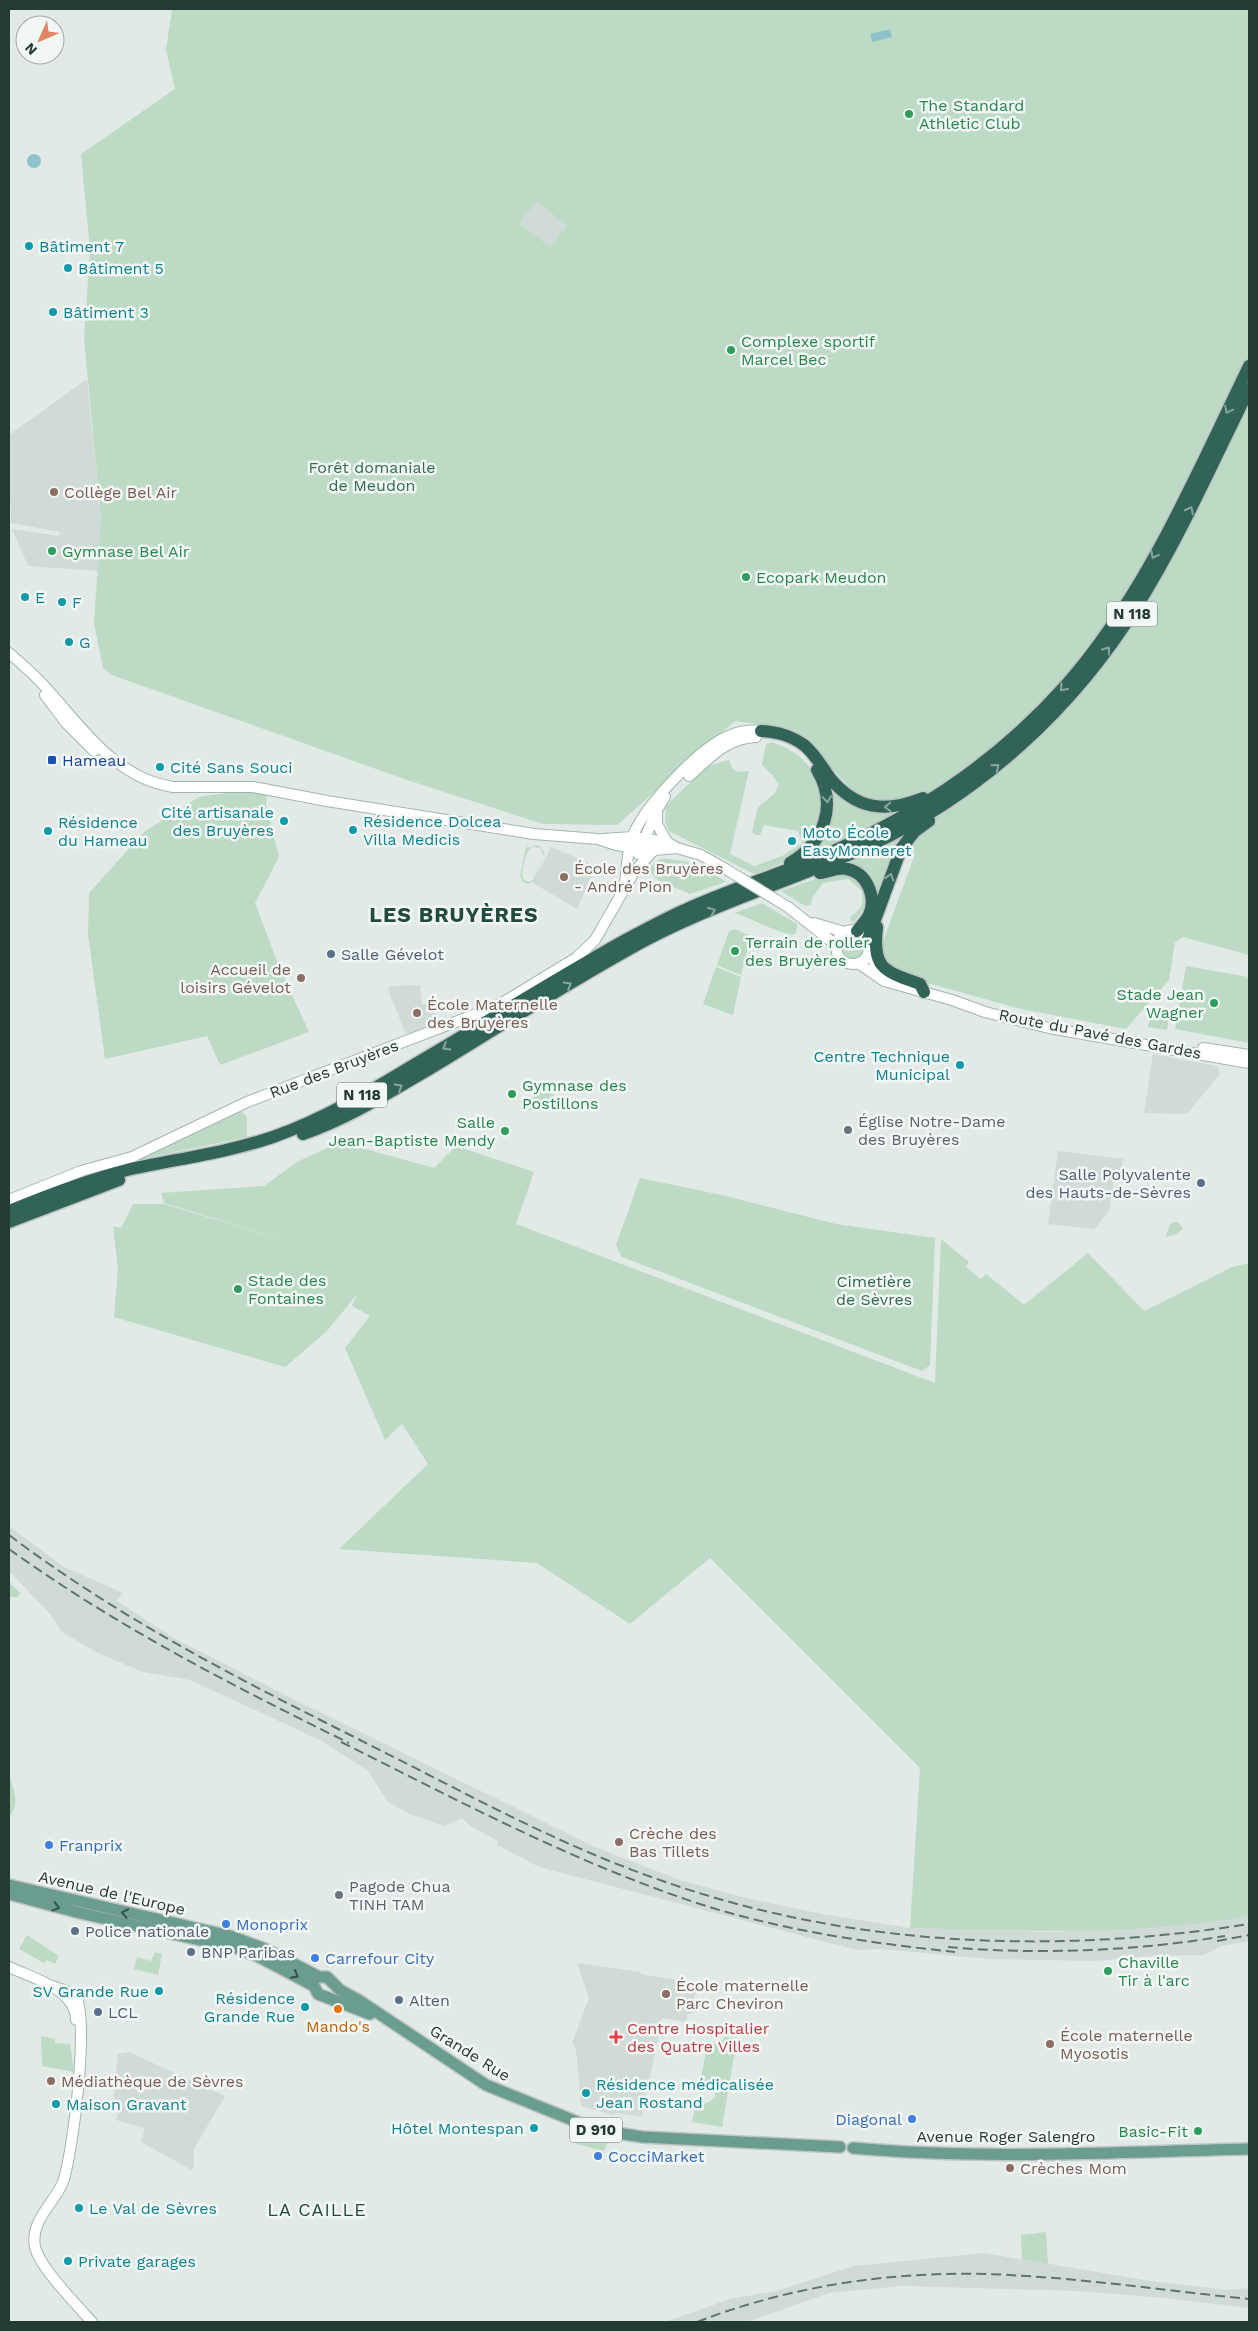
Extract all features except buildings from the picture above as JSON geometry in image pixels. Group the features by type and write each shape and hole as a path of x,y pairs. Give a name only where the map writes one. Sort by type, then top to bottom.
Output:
{"highway":[{"name":"N 118","path":"9,1211 91,1179 231,1148 272,1137 308,1122 374,1089 652,926 685,910 816,859 869,835 954,792 1022,731 1066,685 1102,639 1159,547 1249,366"},
{"name":"N 118","path":"9,1222 94,1188 130,1177 236,1156 308,1132 378,1099 634,947 693,918 877,841 1005,760 1055,712 1088,675 1114,640 1169,551 1249,389"},
{"path":"760,734 781,733 804,746 843,792 868,805 882,807 901,806 936,790 954,792 949,808 920,827 904,843 894,865 880,910 868,940"},
{"path":"758,881 766,874 801,857 813,846 824,826 828,807 822,778 806,755 788,744 760,734"},
{"path":"810,870 822,873 831,870 848,869 864,879 869,888 872,904 868,916 850,932"},
{"path":"880,910 875,944 878,960 891,973 920,984 924,992"}],"main road":[{"path":"9,653 48,689 92,741 134,775"},
{"path":"9,660 44,693 80,739 134,775 160,785 173,787 242,786 534,834 636,843 667,842"},
{"path":"636,843 644,815 653,803 711,746 735,734 760,734"},
{"path":"636,843 668,794 717,750 733,740 760,734"},
{"path":"656,810 657,824 667,842 677,848 701,855 788,907 807,920 836,945 837,953 842,960 850,964 858,963 868,953"},
{"path":"636,843 654,850 677,848"},
{"name":"Rue des Bruyères","path":"634,872 636,843"},
{"name":"Rue des Bruyères","path":"624,890 636,843"},
{"name":"Rue des Bruyères","path":"9,1200 81,1171 132,1157 247,1102 497,1006 576,958 602,930 634,872 654,850"},
{"path":"807,920 824,928 850,932 868,940 868,953 873,963 889,982"},
{"path":"836,945 850,932"},
{"name":"Route du Pavé des Gardes","path":"858,963 884,981 952,1000 985,1012 1049,1028 1249,1063"},
{"name":"Route du Pavé des Gardes","path":"952,1000 1131,1037 1249,1055"},
{"name":"Avenue de l'Europe","path":"9,1885 230,1936 265,1949 317,1981"},
{"name":"Avenue de l'Europe","path":"9,1894 80,1913 240,1949 317,1981"},
{"path":"9,1967 49,1985 75,1994 80,2001 79,2073 68,2165 62,2185 40,2217 34,2235 35,2247 40,2258 92,2322"},
{"name":"D 910","path":"325,1995 318,1994 317,1981 327,1977 332,1984"},
{"path":"325,1995 331,1991 332,1984"},
{"name":"Grande Rue","path":"332,1984 493,2089 597,2130 643,2137 838,2147"},
{"path":"49,1985 68,1998 76,2014 75,2044 79,2073"},
{"name":"Grande Rue","path":"325,1995 384,2019"},
{"name":"Avenue Roger Salengro","path":"838,2147 847,2141 851,2142 853,2148 928,2153 991,2154 1249,2149"}],"shaded area":[{"path":"537,201 567,226 550,247 519,223"},
{"name":"Collège Bel Air","path":"87,379 101,518 98,571 28,566 12,529 59,536 60,532 11,523 9,435"},
{"name":"École des Bruyères - André Pion","path":"551,847 596,866 577,909 533,883"},
{"name":"École Maternelle des Bruyères","path":"420,985 422,1004 434,1003 438,1022 406,1034 388,990 390,986"},
{"path":"1153,1054 1217,1066 1220,1074 1187,1114 1144,1113"},
{"path":"1058,1151 1123,1159 1120,1175 1115,1175 1109,1211 1094,1229 1048,1224"},
{"path":"9,1526 64,1567 123,1593 117,1601 174,1638 293,1699 595,1847 680,1880 746,1898 822,1914 910,1928 1057,1932 1171,1925 1249,1916 1249,1941 1222,1946 1204,1955 1154,1956 1094,1961 987,1959 882,1949 857,1950 539,1867 497,1845 498,1841 470,1826 462,1818 444,1826 410,1814 388,1802 368,1771 322,1741 190,1680 143,1672 98,1653 62,1632 51,1615 9,1571"},
{"name":"Centre Hospitalier des Quatre Villes","path":"577,1963 640,1972 640,1974 689,1982 688,1985 696,1988 694,2000 702,2002 700,2010 687,2015 686,2022 662,2018 642,2117 617,2113 613,2115 581,2106 576,2050 572,2043 589,1998"},
{"path":"129,2052 225,2096 194,2149 194,2167 192,2170 141,2142 145,2128 116,2120 118,2113 114,2111 114,2098 118,2054"},
{"path":"984,2253 1151,2281 1228,2290 1249,2288 1249,2308 1165,2298 1077,2291 901,2286 829,2293 747,2322 665,2322 730,2299 776,2291 854,2266"}],"green space":[{"name":"Forêt domaniale de Meudon","path":"172,9 1249,9 1249,955 1183,937 1175,942 1169,980 1126,1029 1021,1009 899,975 880,950 915,854 902,841 875,909 873,885 804,859 815,849 825,777 871,809 795,730 735,721 617,825 543,824 407,780 112,675 103,668 94,623 101,518 84,338 90,251 81,154 175,89 166,50","holes":["537,201 567,226 550,247 519,223"]},
{"path":"772,742 800,757 815,775 820,787 820,813 816,826 810,838 792,857 778,865 754,874 669,831 665,821 666,806 707,766 729,760 732,768 738,772 749,771 730,854 754,866 782,856 802,843 798,831 764,825 760,835 755,835 752,832 758,807 774,794 779,785 762,765 766,744"},
{"path":"241,791 267,794 266,805 279,857 255,903 280,969 309,1032 220,1065 207,1036 105,1059 88,934 89,893 144,832 199,797"},
{"path":"527,842 527,848 538,845 545,853 544,856 540,848 532,847 524,862 523,871 523,879 528,882 533,880 543,859 534,881 528,884 523,882 520,876"},
{"path":"660,859 679,860 695,864 726,882 690,894 658,880 647,869"},
{"path":"836,872 854,877 865,889 866,901 864,907 852,923 850,917 861,906 863,896 862,891 848,879 823,883 812,898 811,905 805,906 781,891"},
{"path":"762,903 797,924 796,933 792,935 785,933 734,913"},
{"name":"Terrain de roller des Bruyères","path":"735,929 751,936 741,975 717,965 729,931"},
{"path":"853,934 862,938 866,947 862,956 853,960 844,956 840,947 844,938"},
{"name":"Stade Jean Wagner","path":"1186,966 1249,977 1249,1043 1175,1029"},
{"path":"716,967 741,977 733,1015 703,1004"},
{"path":"1152,1006 1171,1009 1167,1030 1148,1027"},
{"path":"536,1091 554,1094 552,1102 529,1111"},
{"path":"242,1112 247,1117 247,1137 141,1159 235,1113"},
{"path":"340,1142 434,1168 456,1146 534,1172 516,1224 935,1383 941,1239 969,1262 966,1267 981,1279 986,1274 1024,1305 1088,1253 1144,1311 1232,1267 1249,1263 1249,1916 1165,1927 1080,1931 910,1928 920,1768 710,1558 630,1624 537,1563 339,1549 428,1464 402,1424 385,1440 345,1348 370,1316 352,1306 358,1293 327,1331 285,1367 114,1317 118,1270 113,1226 121,1228 133,1204 164,1204 311,1248 164,1203 161,1193 264,1186 297,1162"},
{"name":"Cimetière de Sèvres","path":"640,1178 722,1195 836,1224 935,1238 930,1365 922,1371 622,1257 616,1245"},
{"path":"1178,1222 1183,1229 1174,1235 1166,1237 1170,1224"},
{"path":"9,1582 20,1593 18,1597 9,1597"},
{"path":"9,1774 14,1791 15,1807 9,1817"},
{"path":"67,1879 84,1884 81,1898 75,1895"},
{"path":"27,1935 59,1956 55,1964 47,1960 44,1963 19,1949"},
{"path":"155,1952 162,1954 158,1975 134,1969 137,1957 151,1961"},
{"path":"41,2036 55,2039 55,2043 70,2044 74,2072 42,2066"},
{"path":"725,2037 737,2039 722,2127 692,2122 695,2108 711,2101 716,2096 712,2089 700,2081 706,2053 704,2047 721,2042"},
{"path":"574,2128 609,2138 606,2148 603,2151 577,2144 574,2142"},
{"path":"1046,2232 1048,2264 1022,2259 1021,2235"}],"water":[{"path":"890,29 892,37 872,42 870,34"},
{"path":"34,154 39,156 41,161 39,166 34,168 29,166 27,161 29,156"}],"railway":[{"path":"9,1535 95,1595 184,1648 229,1672 512,1817 585,1851 660,1880 731,1902 804,1920 877,1932 951,1939 1101,1940 1175,1934 1249,1924"},
{"path":"9,1549 49,1577 132,1629 261,1699 349,1743"},
{"path":"341,1742 474,1809 564,1851 656,1889 734,1914 796,1929 891,1945 955,1952"},
{"path":"1217,1941 1249,1935"},
{"path":"948,1947 1016,1951 1087,1950 1158,1945 1225,1936"},
{"path":"697,2322 734,2309 811,2289 850,2282 930,2274 1039,2277 1249,2299"}],"place":[{"name":"The Standard Athletic Club","path":"909,114"},
{"name":"Bâtiment 7","path":"29,246"},
{"name":"Bâtiment 5","path":"68,268"},
{"name":"Bâtiment 3","path":"53,312"},
{"name":"Complexe sportif Marcel Bec","path":"731,350"},
{"name":"Collège Bel Air","path":"54,492"},
{"name":"Gymnase Bel Air","path":"52,551"},
{"name":"Ecopark Meudon","path":"746,577"},
{"name":"E","path":"25,597"},
{"name":"F","path":"62,602"},
{"name":"G","path":"69,642"},
{"name":"Hameau","path":"52,760"},
{"name":"Cité Sans Souci","path":"160,767"},
{"name":"Cité artisanale des Bruyères","path":"284,821"},
{"name":"Résidence Dolcea Villa Medicis","path":"353,830"},
{"name":"Résidence du Hameau","path":"48,831"},
{"name":"Moto École EasyMonneret","path":"792,841"},
{"name":"École des Bruyères - André Pion","path":"564,877"},
{"name":"Terrain de roller des Bruyères","path":"735,951"},
{"name":"Salle Gévelot","path":"331,954"},
{"name":"Accueil de loisirs Gévelot","path":"301,978"},
{"name":"Stade Jean Wagner","path":"1214,1003"},
{"name":"École Maternelle des Bruyères","path":"417,1013"},
{"name":"Centre Technique Municipal","path":"960,1065"},
{"name":"Gymnase des Postillons","path":"512,1094"},
{"name":"Église Notre-Dame des Bruyères","path":"848,1130"},
{"name":"Salle Jean-Baptiste Mendy","path":"505,1131"},
{"name":"Salle Polyvalente des Hauts-de-Sèvres","path":"1201,1183"},
{"name":"Stade des Fontaines","path":"238,1289"},
{"name":"Crèche des Bas Tillets","path":"619,1842"},
{"name":"Franprix","path":"49,1845"},
{"name":"Pagode Chua TINH TAM","path":"339,1895"},
{"name":"Monoprix","path":"226,1924"},
{"name":"Police nationale","path":"75,1931"},
{"name":"BNP Paribas","path":"191,1952"},
{"name":"Carrefour City","path":"315,1958"},
{"name":"Chaville Tir à l'arc","path":"1108,1971"},
{"name":"SV Grande Rue","path":"159,1991"},
{"name":"École maternelle Parc Cheviron","path":"666,1994"},
{"name":"Alten","path":"399,2000"},
{"name":"Résidence Grande Rue","path":"305,2007"},
{"name":"Mando's","path":"338,2009"},
{"name":"LCL","path":"98,2012"},
{"name":"Centre Hospitalier des Quatre Villes","path":"616,2037"},
{"name":"École maternelle Myosotis","path":"1050,2044"},
{"name":"Médiathèque de Sèvres","path":"51,2081"},
{"name":"Résidence médicalisée Jean Rostand","path":"586,2093"},
{"name":"Maison Gravant","path":"56,2104"},
{"name":"Diagonal","path":"912,2119"},
{"name":"Hôtel Montespan","path":"534,2128"},
{"name":"Basic-Fit","path":"1198,2131"},
{"name":"CocciMarket","path":"598,2156"},
{"name":"Crèches Mom","path":"1010,2168"},
{"name":"Le Val de Sèvres","path":"79,2208"},
{"name":"Private garages","path":"68,2261"}],"district":[{"name":"LES BRUYÈRES","path":"454,914"},
{"name":"LA CAILLE","path":"317,2209"}]}
